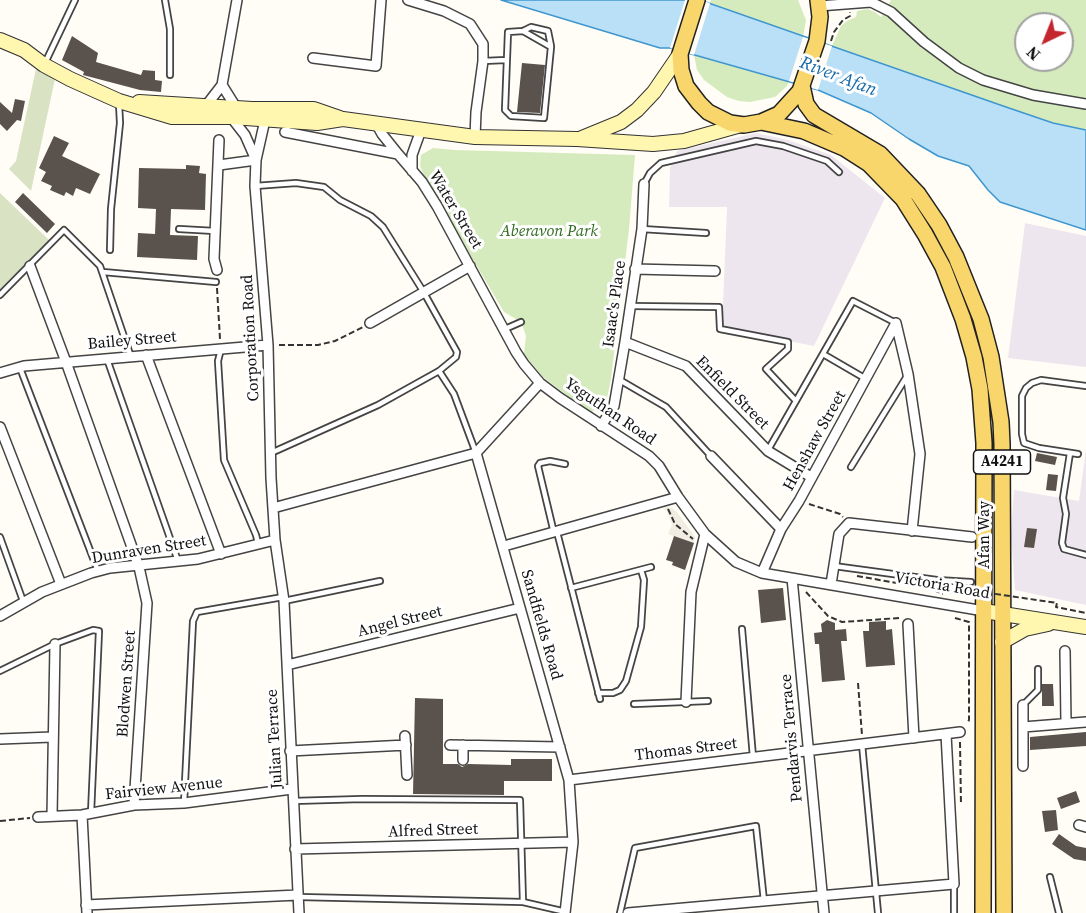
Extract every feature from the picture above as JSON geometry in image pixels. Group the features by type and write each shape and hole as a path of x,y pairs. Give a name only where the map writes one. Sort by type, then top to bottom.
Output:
{"main road":[{"name":"A4241","path":"697,0 681,53 681,70 686,86 699,104 719,119 741,125 761,122 786,108 802,86 824,42 818,3"},
{"name":"Afan Way","path":"802,86 806,104 814,114 880,154 918,194 939,225 956,257 981,319 991,357 1001,422 1004,913"},
{"name":"Afan Way","path":"761,122 785,126 824,138 844,148 869,164 903,199 943,267 963,319 974,357 980,389 984,443 983,913"}],"street":[{"path":"204,107 222,84 237,0"},
{"path":"313,58 376,66 381,0"},
{"path":"408,0 444,11 470,24 483,44 475,137"},
{"path":"818,3 871,2 891,12 947,59 983,80 1022,93 1086,104"},
{"path":"0,40 24,50 44,65 119,101 172,117 234,113 252,109 314,109 343,119 475,137 577,139 652,144 684,141 741,125"},
{"path":"577,139 621,122 637,110 654,92 681,53"},
{"name":"Corporation Road","path":"222,84 255,160 255,186 268,345 273,508 279,565"},
{"path":"119,101 169,102 266,120 317,123 343,119"},
{"path":"252,109 266,120"},
{"path":"219,165 255,160 266,120"},
{"name":"Water Street","path":"376,123 381,134 432,198 516,352 540,382"},
{"path":"412,171 412,155 421,130"},
{"path":"285,132 398,154"},
{"path":"217,270 210,260 215,231 219,140"},
{"name":"Isaac's Place","path":"601,426 614,406 642,229 644,184"},
{"name":"Blodwen Street","path":"30,266 139,567 147,603 134,805"},
{"path":"370,323 470,266"},
{"path":"635,268 715,270"},
{"path":"896,323 908,374 920,454 912,531"},
{"name":"Henshaw Street","path":"762,573 781,529 799,501 896,323"},
{"name":"Enfield Street","path":"625,342 686,366 768,451 811,477"},
{"name":"Bailey Street","path":"0,373 66,362 268,345"},
{"path":"146,355 221,554"},
{"path":"273,508 476,453 540,382"},
{"name":"Ysguthan Road","path":"540,382 601,426 650,456 705,534 736,562 762,573 792,578"},
{"path":"0,426 61,584"},
{"name":"Sandfields Road","path":"476,453 569,780 573,842 566,912"},
{"path":"711,456 781,529"},
{"path":"504,546 678,497"},
{"path":"831,584 839,534 849,524 972,537"},
{"path":"686,702 691,592 705,534"},
{"name":"Dunraven Street","path":"0,616 23,601 98,571 221,554 275,540"},
{"name":"Julian Terrace","path":"279,565 284,599 299,913"},
{"name":"Victoria Road","path":"792,578 1086,627"},
{"name":"Pendarvis Terrace","path":"792,578 824,913"},
{"name":"Angel Street","path":"287,665 520,608"},
{"path":"1002,642 1025,629 1053,623"},
{"path":"908,624 914,738"},
{"path":"52,816 55,644"},
{"path":"1065,651 1066,723"},
{"path":"1023,705 1023,766"},
{"path":"1023,728 1086,722"},
{"name":"Thomas Street","path":"569,780 960,732"},
{"path":"628,913 678,911 822,895 954,884 946,734"},
{"path":"0,739 52,736"},
{"path":"290,751 406,740 407,775"},
{"path":"450,745 560,747"},
{"path":"463,745 463,760"},
{"name":"Fairview Avenue","path":"38,818 87,814 134,805 184,803 292,789"},
{"path":"87,814 86,909 298,896"},
{"name":"Alfred Street","path":"295,849 573,842"},
{"path":"566,912 578,913"}],"lane":[{"path":"44,65 75,0"},
{"path":"165,0 170,29 170,75"},
{"path":"531,27 548,31 551,47 544,118 511,116 505,110 508,32 523,31 531,27"},
{"path":"523,31 551,47"},
{"path":"483,60 506,60"},
{"path":"110,250 111,209 120,123 119,101"},
{"path":"644,184 650,173 661,163 756,141 783,146 827,161 839,172"},
{"path":"255,186 296,183 324,187 340,200 371,216 383,227 423,291 457,352 456,357 439,371 378,405 271,453"},
{"path":"179,228 215,231"},
{"path":"642,229 706,233"},
{"path":"0,295 64,230 100,266 131,357"},
{"path":"103,272 216,282"},
{"path":"768,451 854,301 896,323"},
{"path":"631,306 719,307 720,329 788,342 788,349 766,369 796,401"},
{"path":"505,329 521,322"},
{"path":"221,349 218,361 225,460 258,544"},
{"path":"823,354 866,379"},
{"path":"107,359 178,561"},
{"path":"20,368 98,571"},
{"path":"439,371 454,394 476,453"},
{"path":"851,467 908,374"},
{"path":"618,379 666,407 711,456"},
{"path":"1078,454 1039,448 1024,443 1022,396 1026,388 1041,380 1086,386"},
{"path":"1070,453 1063,498 1066,514 1062,543 1064,549 1086,555"},
{"path":"565,464 549,462 540,463 538,466 600,699"},
{"path":"0,537 23,601"},
{"path":"834,566 928,579 971,582"},
{"path":"571,588 651,567"},
{"path":"598,693 612,693 620,690 626,681 641,627 644,580 641,570"},
{"path":"184,803 194,621 197,612 380,581"},
{"path":"742,629 753,757"},
{"path":"0,671 55,644 93,630 99,631 87,814"},
{"path":"1023,705 1038,690 1038,669"},
{"path":"634,704 708,701"},
{"path":"862,744 878,913"},
{"path":"293,801 520,800 523,902"},
{"path":"620,913 635,848 756,826 764,901"},
{"path":"1050,878 1059,913"},
{"path":"954,884 954,913"},
{"path":"298,896 523,902 566,912"}],"path":[{"path":"824,42 843,20 850,16 850,2"},
{"path":"216,282 221,349"},
{"path":"268,345 318,345 335,341 370,323"},
{"path":"664,501 675,524 702,546"},
{"path":"799,501 840,514 849,524"},
{"path":"857,576 954,593 956,588 1057,603 1056,607 1086,612"},
{"path":"928,579 927,592 943,595 942,614 969,622 969,720 960,732 961,811"},
{"path":"804,581 804,590 828,616 842,622 908,618 908,624"},
{"path":"858,683 862,744"},
{"path":"0,821 38,818"}],"shaded area":[{"path":"756,133 788,140 831,155 885,198 814,346 722,328 727,207 669,207 670,168 677,151"},
{"path":"1025,223 1086,236 1086,367 1008,358"},
{"path":"1086,449 1086,605 1015,590 1011,534 1014,490 1079,501"},
{"path":"667,507 677,512 695,537 694,543 668,534 672,525 667,511 663,509"}],"green space":[{"path":"711,0 798,0 806,20 803,37 710,3"},
{"path":"891,0 1086,0 1086,160 1006,107 832,46 841,26 856,17 857,11 868,9 881,17"},
{"path":"694,55 789,81 775,97 750,102 739,101 727,97 704,80 697,70"},
{"path":"36,69 55,79 31,191 9,169 16,161"},
{"name":"Aberavon Park","path":"433,148 635,155 629,229 611,379 606,403 590,413 543,377 524,354 526,336 521,322 504,312 425,178 420,166 421,155"},
{"path":"0,193 49,240 0,289"}],"water":[{"name":"River Afan","path":"501,0 700,0 1053,123 1086,130 1086,230 1000,202 969,166 938,156 871,113 818,90 670,48 660,48"}],"pier":[{"path":"685,0 710,3 694,55 670,48"},
{"path":"803,37 832,46 818,90 789,81"}],"building":[{"path":"72,36 98,53 96,62 141,75 143,70 155,71 155,80 162,81 161,92 140,90 83,75 84,72 62,60"},
{"path":"522,63 545,65 540,113 517,112"},
{"path":"15,99 25,101 21,121 17,120 7,131 0,124 0,102 12,113"},
{"path":"54,136 69,143 62,156 100,174 90,194 76,188 73,196 66,192 64,196 50,190 52,186 41,181 46,172 39,168"},
{"path":"186,165 200,166 199,173 206,174 205,210 171,209 170,235 198,236 197,260 137,257 138,233 155,234 156,209 138,208 139,168 186,169"},
{"path":"23,193 55,224 47,233 15,202"},
{"path":"1037,453 1057,457 1055,465 1035,461"},
{"path":"1048,474 1058,475 1056,491 1046,490"},
{"path":"1027,528 1037,529 1034,548 1024,547"},
{"path":"674,536 694,543 685,570 666,560"},
{"path":"783,588 786,620 761,623 758,590"},
{"path":"827,620 835,623 835,630 846,629 847,641 841,641 845,680 822,682 819,644 815,644 814,633 822,632 821,624"},
{"path":"886,621 886,630 892,629 895,665 866,667 863,631 869,631 869,622"},
{"path":"1042,684 1053,684 1054,706 1042,706"},
{"path":"415,698 443,699 443,764 458,764 462,767 468,764 511,765 511,759 552,759 552,781 504,781 504,795 413,794"},
{"path":"1086,732 1086,746 1030,750 1030,737"},
{"path":"1076,791 1080,802 1061,809 1057,798"},
{"path":"1056,810 1058,830 1045,832 1042,811"},
{"path":"1059,834 1076,846 1086,848 1086,861 1074,859 1052,844"}]}
